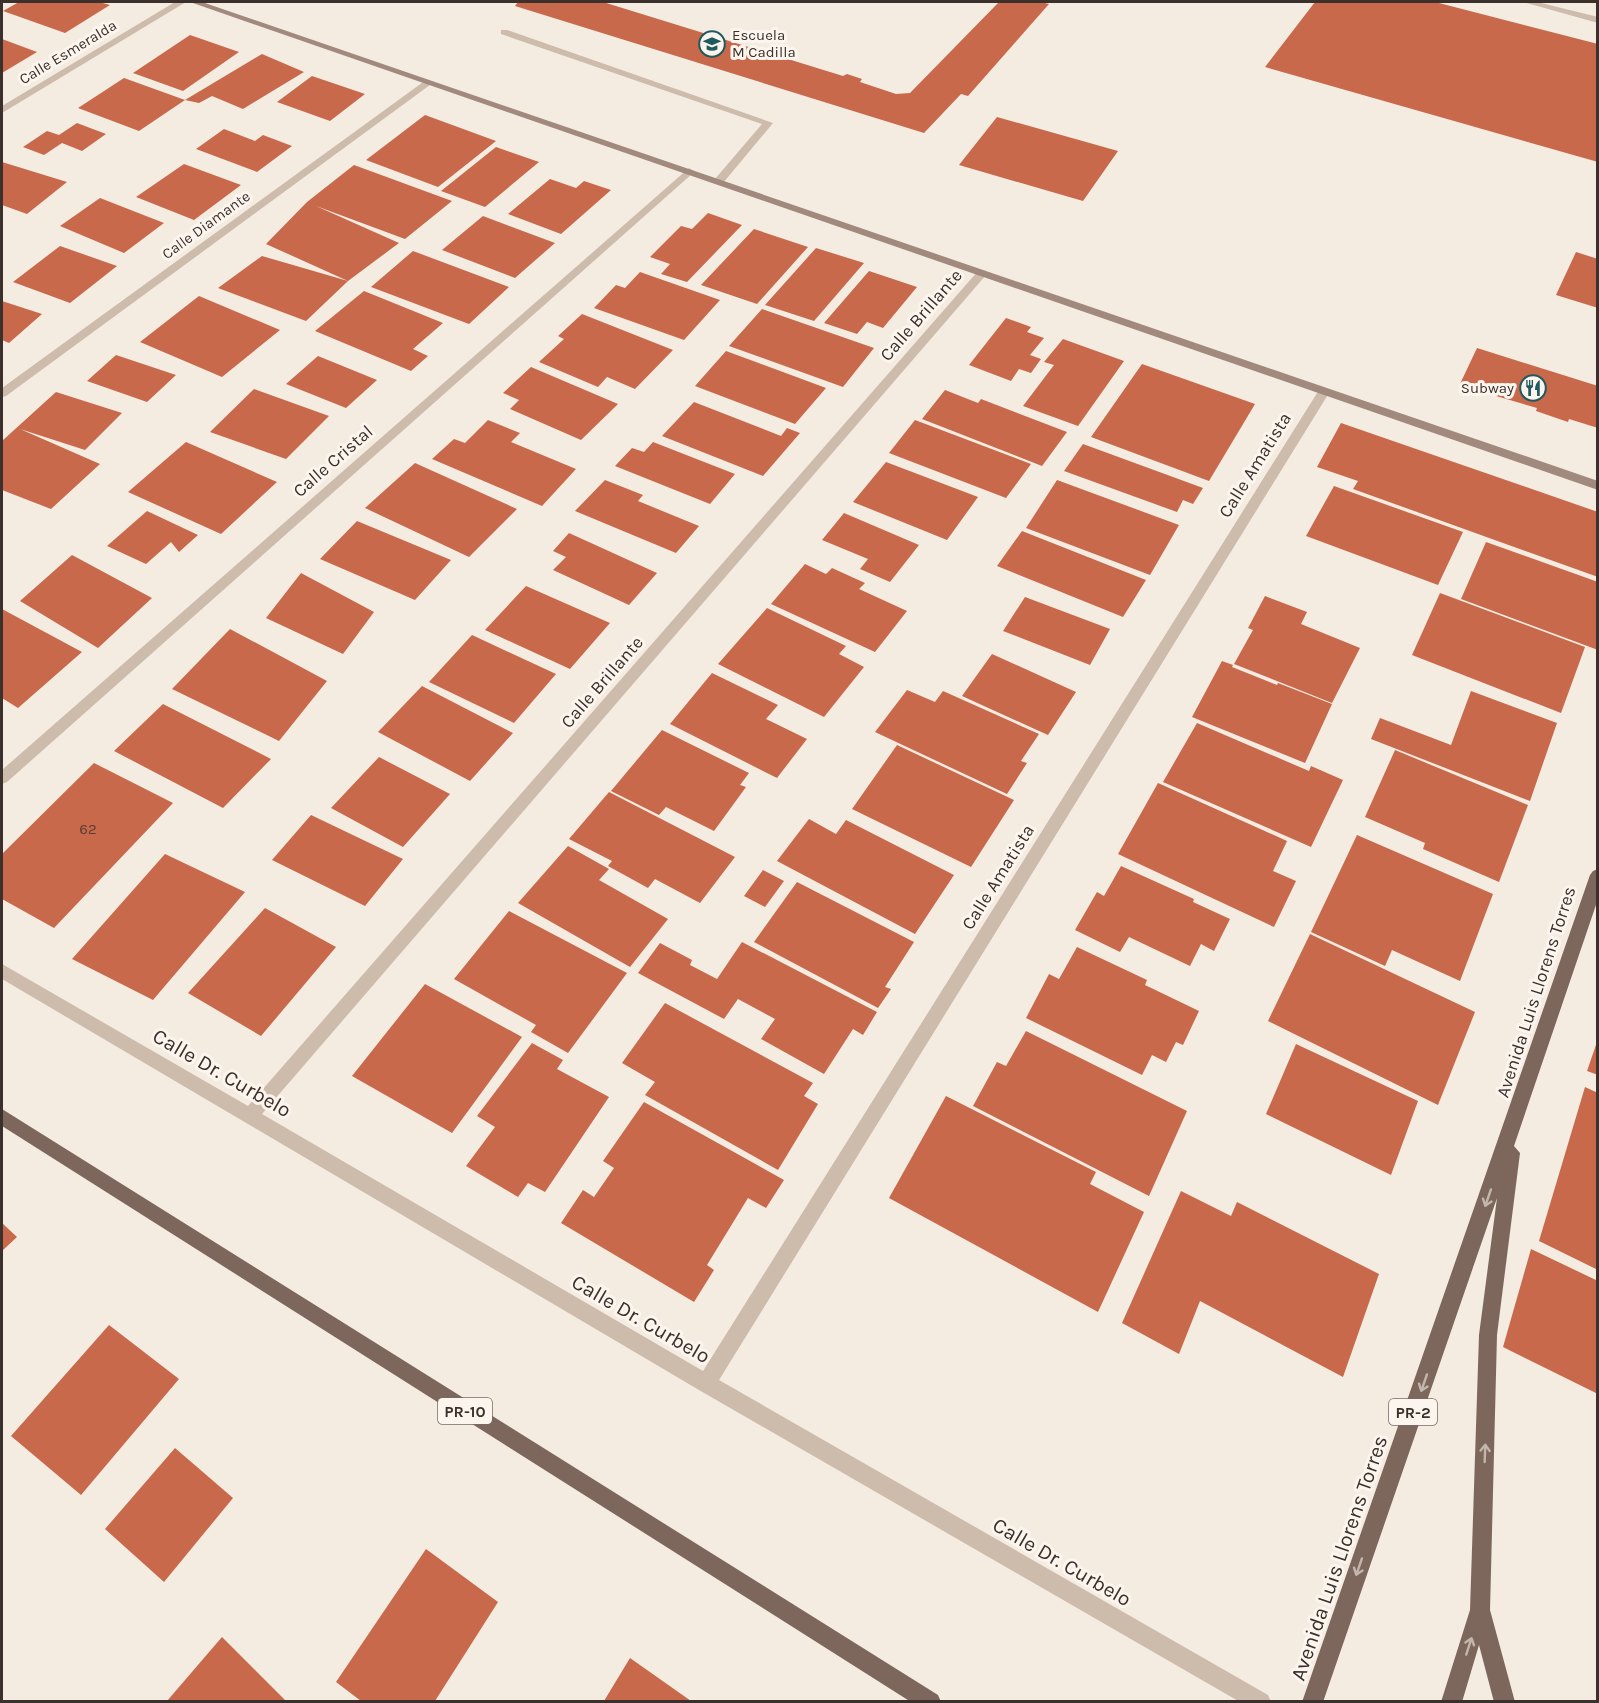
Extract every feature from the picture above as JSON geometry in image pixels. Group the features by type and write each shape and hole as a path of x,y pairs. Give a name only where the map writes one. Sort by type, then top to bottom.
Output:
{"main road":[{"name":"Avenida Luis Llorens Torres","path":"1312,1701 1514,1123 1591,916 1598,875"},
{"name":"PR-10","path":"2,1117 381,1358 931,1701"},
{"name":"Avenida Luis Llorens Torres","path":"1451,1701 1480,1610 1488,1335 1514,1123"},
{"path":"1480,1610 1505,1701"}],"street":[{"name":"Calle Esmeralda","path":"2,110 181,2"},
{"path":"195,2 1598,486"},
{"path":"1528,2 1598,20"},
{"path":"504,33 768,123 719,181"},
{"name":"Calle Diamante","path":"2,393 429,82"},
{"name":"Calle Cristal","path":"2,778 689,171"},
{"name":"Calle Brillante","path":"250,1116 982,273"},
{"name":"Calle Amatista","path":"706,1383 1323,393"},
{"name":"Calle Dr. Curbelo","path":"2,971 706,1383 1261,1701"}],"building":[{"path":"19,2 99,2 110,5 65,33 3,11"},
{"path":"518,2 603,2 843,76 847,74 862,79 860,82 896,94 910,93 999,2 1049,4 968,96 961,94 924,133 515,6"},
{"path":"1315,2 1435,2 1598,44 1598,162 1265,67"},
{"path":"190,35 239,52 183,91 133,73"},
{"path":"2,39 37,52 2,73"},
{"path":"262,54 304,72 243,109 212,96 199,103 185,100"},
{"path":"312,76 365,94 330,121 277,102"},
{"path":"124,78 185,100 139,131 78,108"},
{"path":"425,115 496,141 438,187 366,160"},
{"path":"997,117 1118,151 1083,201 959,165"},
{"path":"77,123 106,134 82,151 62,143 44,155 23,147 47,131 59,135"},
{"path":"224,129 255,141 263,135 292,146 257,172 196,149"},
{"path":"496,147 539,162 485,207 441,191"},
{"path":"2,162 67,182 27,214 2,205"},
{"path":"184,164 241,185 194,220 136,197"},
{"path":"354,165 452,201 405,239 316,206 399,243 348,281 266,244 307,202"},
{"path":"550,179 576,188 584,181 611,190 561,234 508,214"},
{"path":"100,198 164,223 124,253 60,226"},
{"path":"708,213 742,225 687,282 661,274 670,264 650,257 681,226 692,229"},
{"path":"483,216 555,243 515,278 442,250"},
{"path":"754,229 808,247 757,304 701,285"},
{"path":"60,246 117,266 70,303 13,282"},
{"path":"816,248 864,263 814,321 765,305"},
{"path":"413,251 509,287 469,324 371,287"},
{"path":"1576,252 1598,259 1598,308 1556,295"},
{"path":"262,256 348,281 306,321 218,288"},
{"path":"869,271 917,287 883,328 867,322 857,334 824,323"},
{"path":"640,272 720,300 684,340 594,308 616,285 625,288"},
{"path":"364,291 443,323 413,349 428,356 411,371 315,331"},
{"path":"199,296 280,330 222,377 140,342"},
{"path":"2,301 42,314 9,343 2,340"},
{"path":"762,309 874,348 843,387 729,346"},
{"path":"582,314 673,350 635,389 607,377 598,387 539,362 564,339 558,336"},
{"path":"1006,318 1031,327 1027,332 1044,338 1030,355 1041,359 1031,373 1019,369 1011,381 969,365"},
{"path":"1063,339 1124,361 1078,426 1023,406 1054,365 1044,362"},
{"name":"Subway","path":"1477,348 1598,386 1598,428 1569,419 1568,422 1536,411 1537,408 1460,384"},
{"path":"726,351 826,388 795,424 695,386"},
{"path":"116,355 176,375 147,402 87,381"},
{"path":"318,356 377,380 346,408 286,384"},
{"path":"1142,364 1255,404 1209,481 1091,437"},
{"path":"531,367 618,404 581,440 510,409 519,400 503,393"},
{"path":"254,389 329,416 286,459 210,432"},
{"path":"945,390 978,403 981,399 1067,432 1042,466 922,419"},
{"path":"56,392 122,413 85,450 20,429 100,464 51,509 2,490 2,441"},
{"path":"694,402 781,436 787,428 800,433 763,476 662,436"},
{"path":"488,420 520,433 511,442 576,469 542,506 432,459 454,439 465,443"},
{"path":"915,420 1031,464 1006,498 889,453"},
{"path":"1341,423 1598,512 1598,577 1353,489 1358,481 1317,467"},
{"path":"186,442 277,482 221,534 128,492"},
{"path":"653,442 735,474 710,504 615,466 632,448 644,452"},
{"path":"1083,444 1203,488 1193,504 1183,500 1177,512 1064,471"},
{"path":"886,462 978,497 947,540 853,502"},
{"path":"415,463 517,509 469,557 365,508"},
{"path":"605,480 643,495 638,501 699,526 676,553 575,511"},
{"path":"1057,480 1179,525 1150,575 1026,528"},
{"path":"1334,486 1463,532 1438,585 1306,536"},
{"path":"147,511 198,535 179,552 171,542 146,564 107,546"},
{"path":"844,513 919,545 890,582 860,569 868,559 822,540"},
{"path":"357,521 451,560 415,600 320,559"},
{"path":"1022,531 1146,580 1123,617 997,566"},
{"path":"569,533 657,573 629,605 553,570 566,557 553,551"},
{"path":"1486,542 1598,582 1598,650 1461,599"},
{"path":"72,555 152,598 98,648 20,601"},
{"path":"805,564 826,574 832,568 865,583 859,589 907,611 875,652 771,604"},
{"path":"301,573 374,612 343,654 266,618"},
{"path":"526,586 610,623 570,669 485,630"},
{"path":"1440,593 1585,647 1561,713 1412,655"},
{"path":"1265,596 1307,612 1301,624 1360,648 1332,703 1234,664 1253,630 1248,628"},
{"path":"1025,597 1110,629 1090,665 1003,631"},
{"path":"767,608 846,646 839,654 864,667 824,717 718,664"},
{"path":"2,609 82,652 18,708 2,698"},
{"path":"230,629 327,681 279,741 172,689"},
{"path":"472,635 556,674 514,723 429,682"},
{"path":"992,654 1076,692 1048,735 962,696"},
{"path":"1222,661 1277,685 1278,683 1332,704 1305,763 1192,717"},
{"path":"712,673 778,705 766,719 807,739 777,778 670,724"},
{"path":"422,686 513,733 470,781 378,732"},
{"path":"907,690 935,702 943,691 1039,734 1021,761 1027,763 1007,794 875,732"},
{"path":"1471,691 1557,723 1530,801 1371,739 1380,718 1451,745"},
{"path":"163,704 271,759 223,808 114,751"},
{"path":"1197,723 1309,771 1311,766 1343,780 1311,847 1163,782"},
{"path":"662,730 749,773 740,785 746,787 714,831 666,807 659,815 611,791"},
{"path":"897,745 1014,800 971,867 852,809"},
{"path":"1395,750 1528,805 1499,882 1423,849 1425,843 1365,817"},
{"path":"379,757 450,794 403,847 331,808"},
{"path":"94,763 173,803 54,928 2,899 2,854"},
{"path":"1158,783 1287,841 1273,871 1296,881 1274,927 1118,854"},
{"path":"609,792 735,857 700,903 655,879 648,888 608,866 612,861 569,839"},
{"path":"311,815 403,859 365,906 272,860"},
{"path":"809,819 836,834 846,820 954,875 915,934 777,861"},
{"path":"1357,835 1493,894 1460,981 1392,950 1385,966 1311,932"},
{"path":"568,846 609,869 599,880 668,919 630,967 518,903"},
{"path":"165,854 245,892 153,1000 72,959"},
{"path":"1121,866 1194,899 1193,902 1230,919 1214,951 1201,944 1190,966 1129,937 1120,952 1075,930 1097,892 1104,896"},
{"path":"763,870 784,881 765,907 744,896"},
{"path":"797,882 914,942 885,987 891,989 878,1008 754,942"},
{"path":"265,908 336,947 261,1036 188,993"},
{"path":"509,911 627,973 568,1053 531,1032 536,1025 454,979"},
{"path":"1310,934 1475,1012 1438,1105 1268,1021"},
{"path":"742,942 877,1012 863,1035 853,1029 824,1074 761,1039 775,1019 738,999 724,1019 638,973 660,943 692,960 690,965 717,979"},
{"path":"1077,947 1147,980 1145,985 1199,1011 1183,1045 1176,1042 1166,1062 1152,1055 1142,1075 1026,1018 1049,974 1059,979"},
{"path":"425,984 522,1037 452,1133 352,1076"},
{"path":"665,1003 813,1083 804,1096 818,1104 778,1170 645,1095 655,1082 622,1063"},
{"path":"1026,1031 1187,1111 1149,1196 973,1106 997,1062 1006,1066"},
{"path":"1598,1039 1598,1075 1587,1071"},
{"path":"532,1043 563,1060 557,1069 609,1097 545,1192 528,1183 518,1197 466,1166 495,1127 477,1116"},
{"path":"1296,1044 1418,1101 1391,1175 1266,1114"},
{"path":"1585,1087 1598,1093 1598,1270 1539,1241"},
{"path":"946,1096 1096,1172 1090,1184 1144,1212 1098,1312 889,1198"},
{"path":"644,1102 784,1180 766,1208 748,1198 707,1265 714,1270 694,1302 561,1223 583,1190 594,1197 614,1168 603,1161"},
{"path":"1181,1191 1231,1216 1237,1202 1379,1274 1343,1377 1200,1301 1179,1354 1122,1323"},
{"path":"2,1223 17,1237 2,1251"},
{"path":"1531,1249 1598,1281 1598,1394 1503,1347"},
{"path":"109,1325 179,1379 81,1495 11,1436"},
{"path":"175,1448 233,1498 164,1582 105,1529"},
{"path":"426,1549 498,1602 435,1701 361,1701 336,1682"},
{"path":"222,1637 286,1701 167,1701"},
{"path":"630,1658 691,1701 604,1701"}],"place":[{"name":"Escuela M Cadilla","path":"712,44"},
{"name":"Subway","path":"1533,388"}]}
